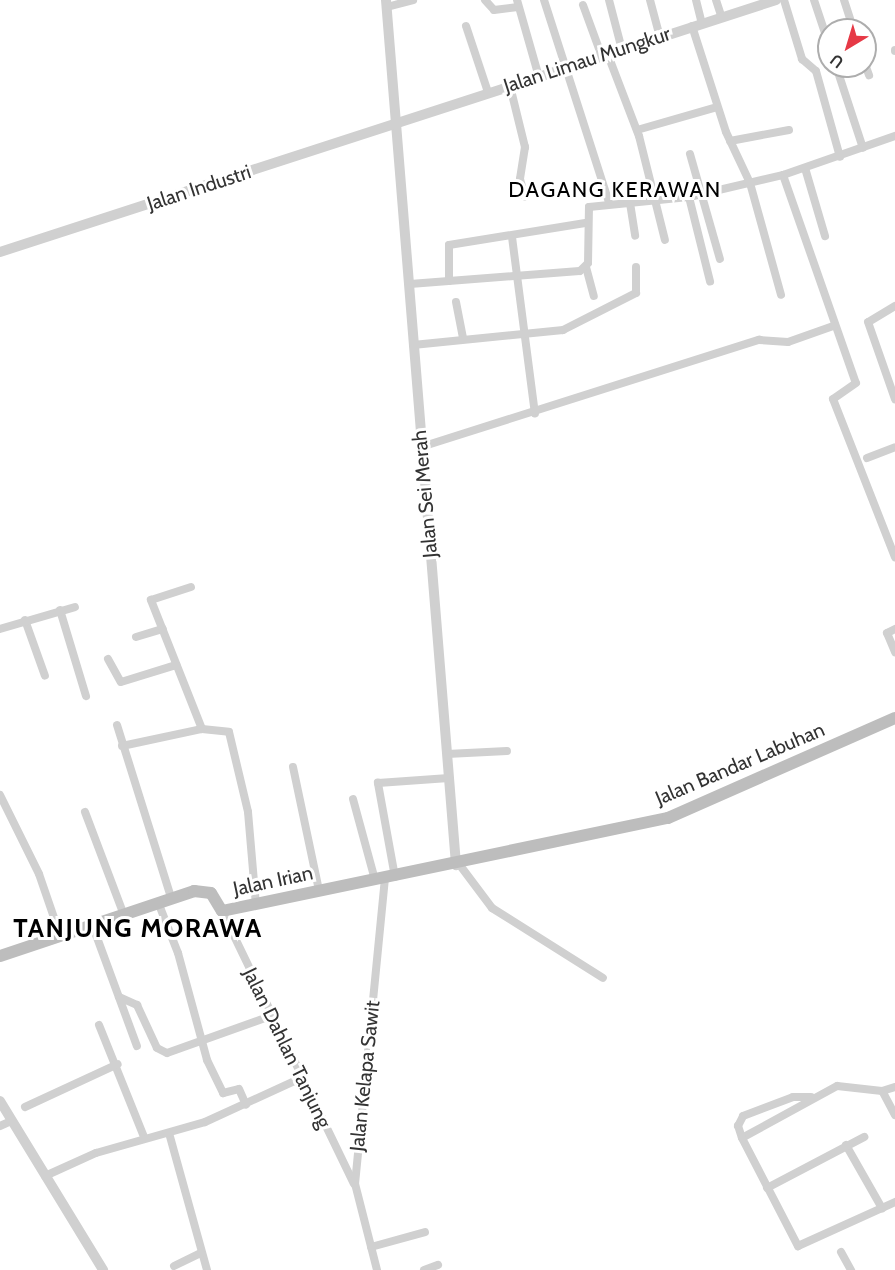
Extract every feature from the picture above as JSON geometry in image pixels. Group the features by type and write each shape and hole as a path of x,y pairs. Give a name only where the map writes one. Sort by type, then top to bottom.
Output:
{"main road":[{"name":"Jalan Bandar Labuhan","path":"385,879 668,819 895,718"},
{"name":"Jalan Irian","path":"0,956 171,897 206,891 222,911 319,890 385,879"}],"street":[{"path":"386,3 413,0"},
{"path":"486,0 494,10 517,3 539,77"},
{"path":"544,0 609,202"},
{"path":"609,0 622,50"},
{"path":"650,0 660,37"},
{"path":"696,0 697,25 717,107 750,183 781,295"},
{"path":"716,0 722,18"},
{"name":"Jalan Limau Mungkur","path":"398,123 722,18 759,3 775,0"},
{"path":"784,0 802,60 816,71 840,157"},
{"path":"814,0 820,18"},
{"path":"844,0 850,18"},
{"name":"Jalan Sei Merah","path":"386,3 398,123 413,345 458,864"},
{"path":"583,5 637,130 665,240"},
{"path":"466,26 488,92"},
{"path":"840,78 863,148"},
{"path":"510,86 525,147 520,178 525,196"},
{"path":"637,130 717,107"},
{"name":"Jalan Industri","path":"0,252 398,123"},
{"path":"730,141 789,130"},
{"path":"594,296 586,267 585,223 589,207 609,202 656,203 750,183 840,157 895,136"},
{"path":"690,154 720,259"},
{"path":"805,168 825,236"},
{"path":"783,175 833,326 856,385 833,399 895,557"},
{"path":"689,197 710,281"},
{"path":"630,203 635,236"},
{"path":"449,281 446,247 585,223"},
{"path":"512,237 523,336 535,414"},
{"path":"410,284 518,277 586,267"},
{"path":"413,345 463,339 523,336 563,330 636,293 636,267"},
{"path":"456,302 463,339"},
{"path":"895,306 868,322 892,381 895,399"},
{"path":"422,447 535,414 759,340 788,342 833,326"},
{"path":"867,458 895,447"},
{"path":"191,587 151,600 202,729"},
{"path":"0,628 75,607"},
{"path":"60,610 86,696"},
{"path":"26,620 45,676"},
{"path":"136,637 164,629"},
{"path":"895,629 886,633 895,652"},
{"path":"108,660 121,682 176,666"},
{"path":"117,725 171,897"},
{"path":"122,746 202,729 229,732 248,812 256,905"},
{"path":"447,754 507,751"},
{"path":"293,767 319,890"},
{"path":"385,879 379,783 449,778"},
{"path":"0,795 39,874 60,935"},
{"path":"353,799 385,879"},
{"path":"85,812 124,915"},
{"path":"458,864 492,908 603,978"},
{"name":"Jalan Kelapa Sawit","path":"377,1270 355,1184 385,879"},
{"path":"158,902 183,968 202,1045 223,1093 239,1089 246,1105"},
{"name":"Jalan Dahlan Tanjung","path":"222,911 299,1079 355,1184"},
{"path":"92,924 137,1046"},
{"path":"119,997 137,1005 162,1053 202,1045 271,1016"},
{"path":"99,1024 118,1064 144,1137"},
{"path":"25,1107 118,1064"},
{"path":"45,1176 144,1137 169,1133 246,1105 299,1079"},
{"path":"742,1138 811,1097 837,1086 882,1091 895,1087"},
{"path":"882,1091 895,1114"},
{"path":"811,1097 793,1097 743,1116 738,1123 742,1138 767,1188 800,1246 895,1202"},
{"path":"0,1101 104,1270"},
{"path":"0,1126 11,1121"},
{"path":"169,1133 207,1270"},
{"path":"767,1188 864,1137"},
{"path":"846,1145 882,1208"},
{"path":"371,1248 425,1232"},
{"path":"842,1252 851,1270"},
{"path":"174,1266 201,1253"},
{"path":"424,1270 438,1265"}],"district":[{"name":"DAGANG KERAWAN","path":"615,190"},
{"name":"TANJUNG MORAWA","path":"138,929"}]}
